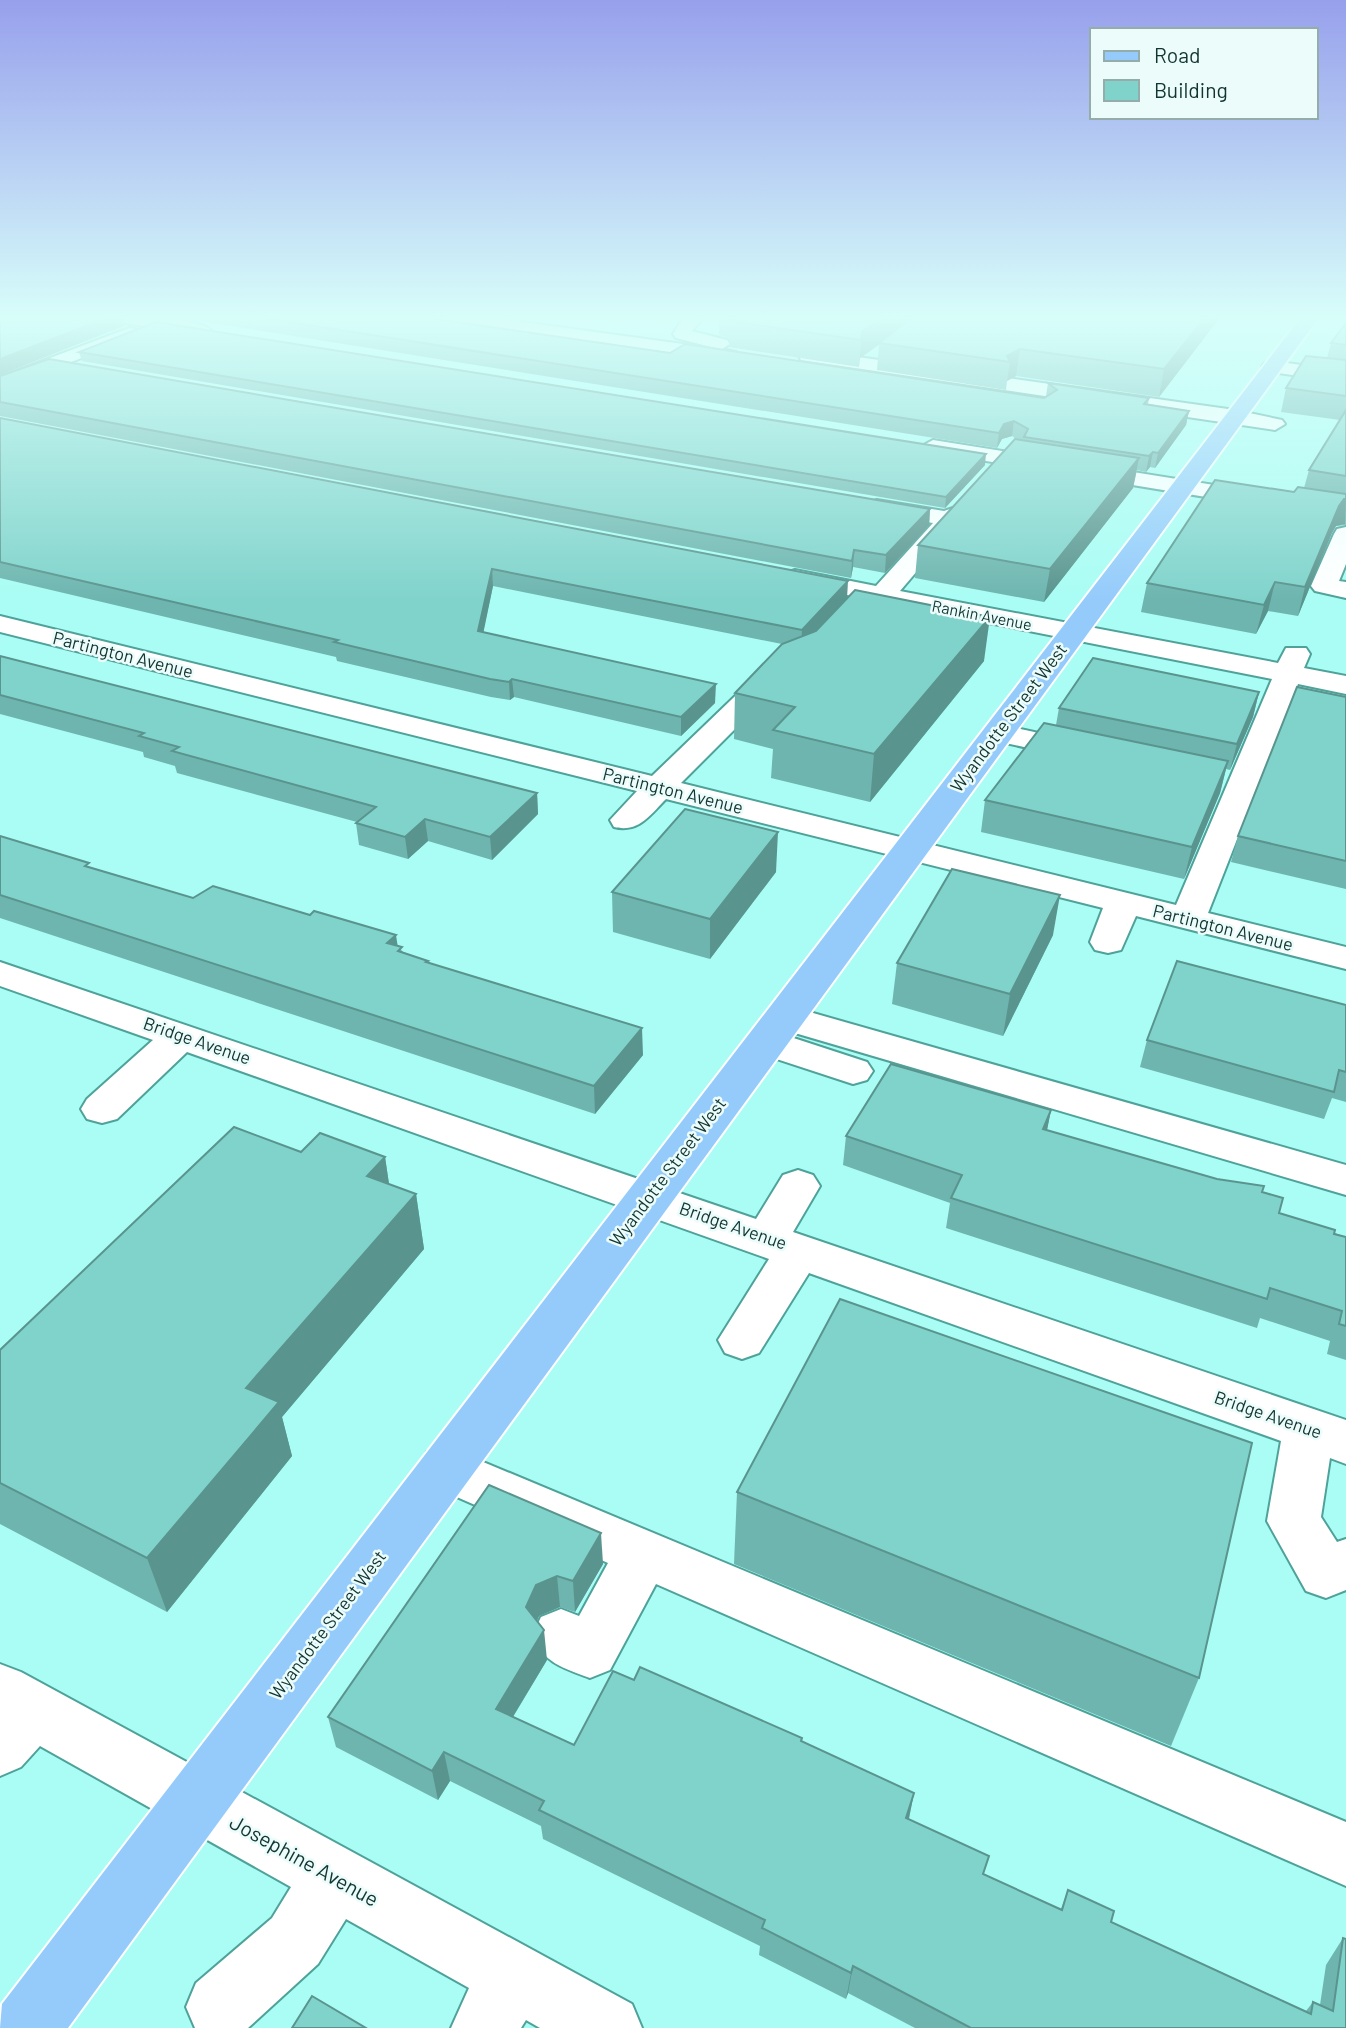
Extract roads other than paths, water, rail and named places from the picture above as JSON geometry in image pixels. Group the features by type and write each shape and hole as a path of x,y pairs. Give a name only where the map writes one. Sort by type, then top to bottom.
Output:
{"main road":[{"name":"Wyandotte Street West","path":"26,2028 1182,487 1248,419 1252,411"}],"street":[{"path":"1189,411 1248,419"},
{"path":"907,442 1002,460 1059,459 1182,487 1259,489 1346,513"},
{"path":"850,614 876,594 957,511 853,503"},
{"path":"1346,534 1324,586 1346,590"},
{"name":"Rankin Avenue","path":"775,575 1073,632 1222,674 1292,664 1346,685"},
{"name":"Partington Avenue","path":"0,624 661,789 708,814 909,850 1346,958"},
{"path":"1188,919 1230,783 1292,664"},
{"path":"626,820 661,789 767,681 801,668"},
{"path":"998,733 1113,758"},
{"path":"1108,942 1123,903"},
{"name":"Bridge Avenue","path":"0,973 784,1244 1327,1436"},
{"path":"783,1019 995,1052"},
{"path":"783,1019 853,1071"},
{"path":"783,1019 1346,1180"},
{"path":"102,1109 181,1036"},
{"path":"742,1340 784,1244 798,1186"},
{"path":"1327,1436 1294,1521 1325,1573 1346,1564"},
{"path":"445,1468 1346,1854"},
{"path":"561,1636 590,1651 643,1554"},
{"name":"Josephine Avenue","path":"11,1716 195,1801 334,1878 498,2001 608,2028"},
{"path":"220,2007 295,1941 334,1878"}]}
